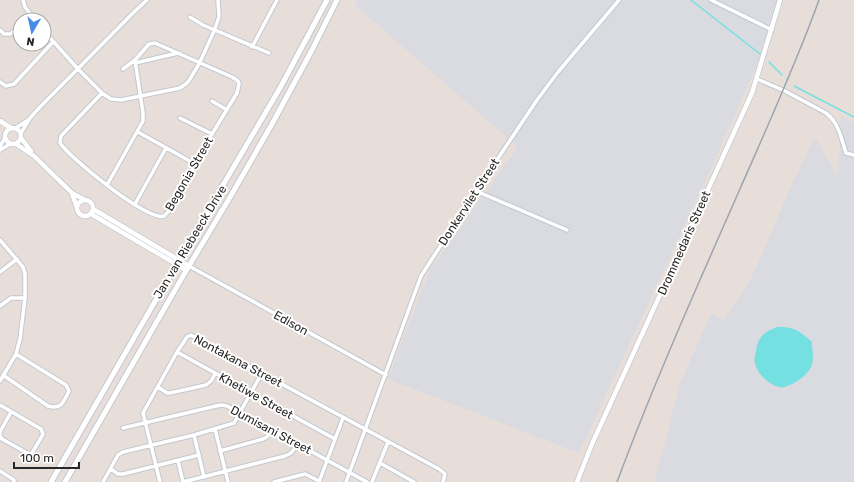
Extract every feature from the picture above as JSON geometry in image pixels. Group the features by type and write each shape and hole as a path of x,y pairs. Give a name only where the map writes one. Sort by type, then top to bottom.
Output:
{"main road":[{"name":"Jan van Riebeeck Drive","path":"51,482 177,262 280,88 327,0"},
{"name":"Jan van Riebeeck Drive","path":"65,482 187,268 229,200 276,118 309,57 337,0"}],"street":[{"path":"23,0 25,7 29,12"},
{"path":"0,146 7,130 30,118 147,0"},
{"path":"0,82 6,86 14,84 53,42 78,70 102,93 116,100 180,88 190,79 200,62 214,31 219,17 218,0"},
{"path":"252,47 278,0"},
{"name":"Donkervilet Street","path":"346,482 421,276 542,93 619,0"},
{"path":"711,0 772,30"},
{"name":"Drommedaris Street","path":"577,482 592,444 745,110 757,79 780,0"},
{"path":"190,17 214,31 269,54"},
{"path":"0,30 4,34 12,33"},
{"path":"107,185 138,132 144,118 135,62 149,44 152,43 159,44 200,62"},
{"path":"123,69 135,62 179,53"},
{"name":"Begonia Street","path":"102,93 61,136 61,145 74,158 107,185 156,217 164,216 169,211 239,89 238,81 200,62"},
{"path":"757,79 785,91 832,117 839,129 846,153 854,155"},
{"path":"212,101 227,110"},
{"path":"16,144 30,118"},
{"path":"180,118 212,134"},
{"path":"0,120 19,130 21,136 34,156"},
{"path":"0,124 10,144"},
{"path":"138,132 195,164"},
{"path":"0,150 10,144 16,144 34,156 72,193 91,203 93,208 187,268"},
{"path":"135,204 166,148"},
{"path":"476,191 568,230"},
{"path":"72,193 79,214 82,216 88,216 91,214 177,262"},
{"path":"77,208 80,203 85,200"},
{"path":"91,214 93,208"},
{"path":"0,240 23,267 25,274 25,298 20,339 16,354 0,381"},
{"path":"0,272 17,259"},
{"name":"Edison","path":"187,268 197,270 386,375"},
{"path":"0,306 11,298 25,298"},
{"name":"Nontakana Street","path":"160,482 143,411 187,337 194,336 444,473 445,477 443,482"},
{"name":"Khetiwe Street","path":"177,352 335,439"},
{"path":"3,375 48,406 54,408 59,407 63,402 69,391 66,385 16,354"},
{"path":"103,482 120,453 194,435 234,423 241,413 262,373"},
{"path":"158,387 170,393 206,385 211,381 215,374"},
{"path":"0,405 41,429 43,434 30,454 2,439 0,436 0,432 11,412"},
{"name":"Dumisani Street","path":"123,428 222,405 241,413 367,482"},
{"path":"274,482 305,474 319,482 343,418"},
{"path":"215,429 228,482"},
{"path":"220,450 263,439 267,437 271,430"},
{"path":"194,435 204,477"},
{"path":"372,482 388,442"},
{"path":"178,461 183,482 289,455 298,444"},
{"path":"111,469 118,474 123,474 199,456"},
{"path":"380,463 414,482"},
{"path":"0,471 14,480 14,482"}],"shaded area":[{"path":"358,0 778,0 759,60 713,164 579,453 388,379 430,270 518,147 355,5"},
{"path":"841,116 854,123 854,482 654,482 680,384 711,313 724,320 751,279 793,182 815,137 838,177"}],"water":[{"path":"777,327 792,328 812,342 813,359 811,368 801,378 784,387 775,386 766,380 756,367 755,361 758,342 765,333"}],"waterway":[{"path":"691,0 760,54"},
{"path":"769,62 782,75"},
{"path":"794,86 854,117"}],"railway":[{"path":"617,482 661,371 781,95 819,0"}]}
